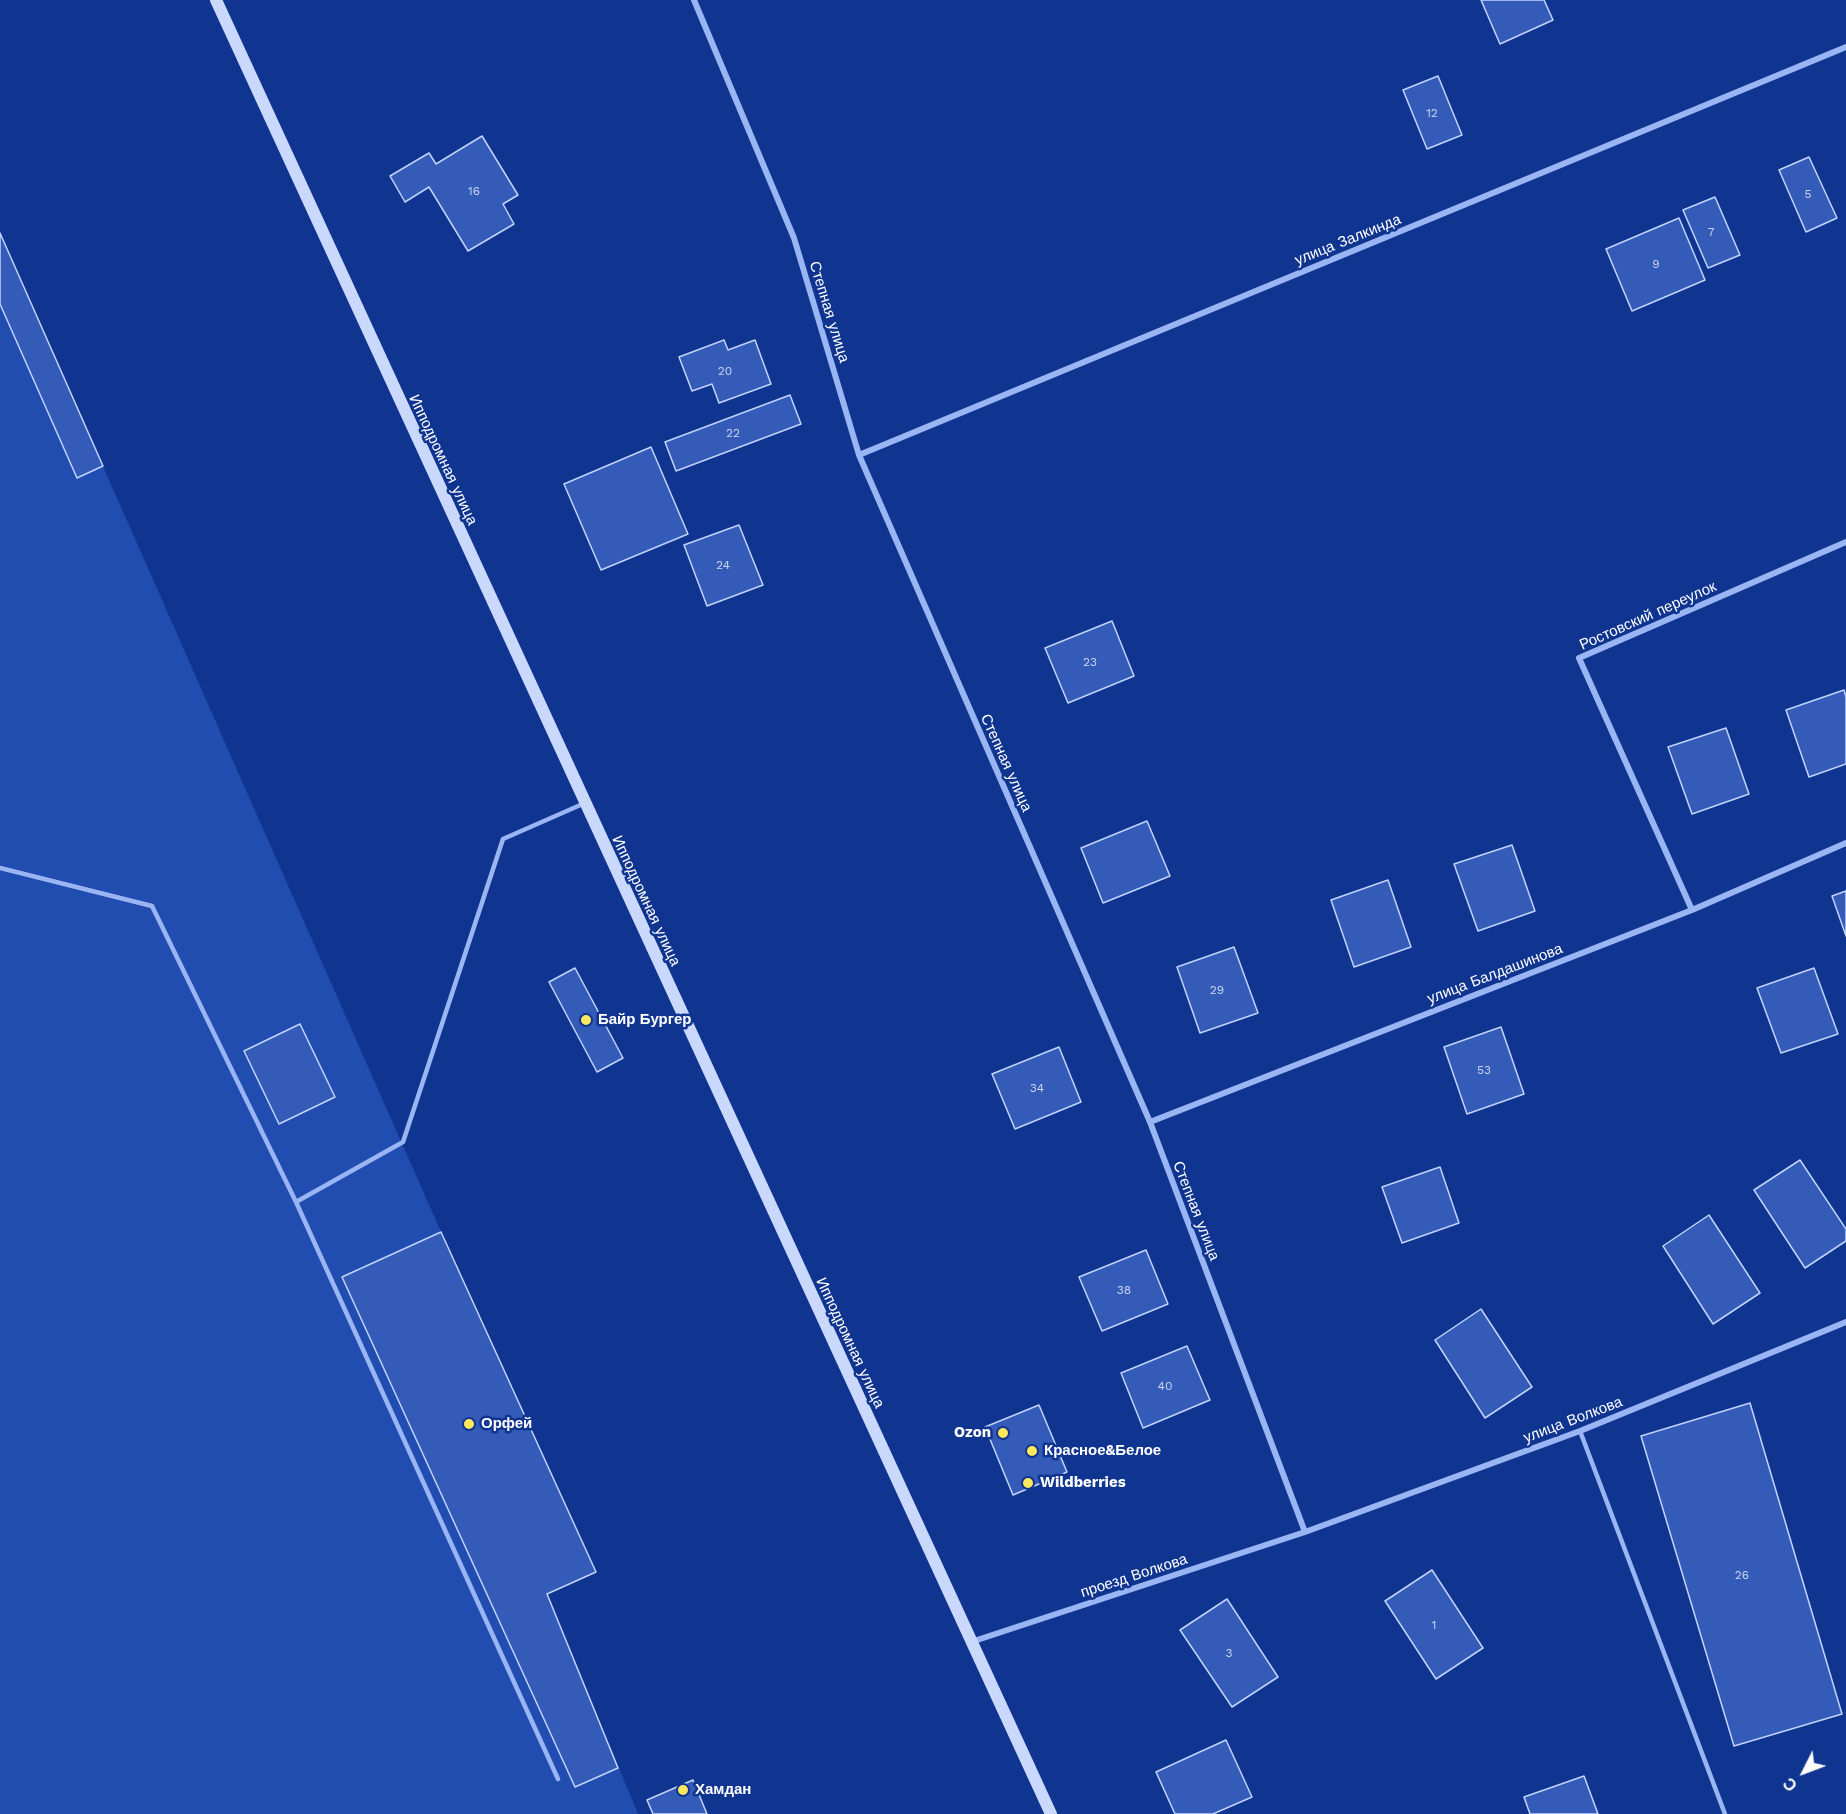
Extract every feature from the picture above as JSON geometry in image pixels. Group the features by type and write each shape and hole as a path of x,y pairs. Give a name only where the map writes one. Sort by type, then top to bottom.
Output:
{"main road":[{"name":"Ипподромная улица","path":"216,0 1052,1814"}],"street":[{"name":"Степная улица","path":"694,0 794,238 859,455 1150,1122 1305,1532"},
{"name":"улица Залкинда","path":"859,455 1846,47"},
{"name":"Ростовский переулок","path":"1692,910 1579,658 1846,542"},
{"name":"улица Балдашинова","path":"1150,1122 1692,910 1846,843"},
{"name":"улица Волкова","path":"1305,1532 1580,1431 1846,1322"},
{"name":"проезд Волкова","path":"971,1642 1305,1532"}],"lane":[{"path":"296,1202 403,1142 503,839 585,803"},
{"path":"0,868 152,906 296,1202 558,1779"},
{"path":"1580,1431 1725,1814"}],"shaded area":[{"path":"0,233 441,1232 596,1572 547,1594 638,1814 0,1814"}],"building":[{"path":"1481,0 1544,0 1553,20 1500,44"},
{"path":"1438,76 1462,135 1427,149 1403,90"},
{"path":"482,136 518,195 503,204 514,224 468,251 429,187 405,202 390,176 429,153 436,164"},
{"path":"1809,157 1837,218 1806,232 1779,170"},
{"path":"1715,197 1740,255 1708,268 1683,210"},
{"path":"1679,218 1705,280 1632,311 1606,249"},
{"path":"0,233 103,466 77,478 0,304"},
{"path":"724,340 728,350 755,340 771,384 719,403 712,384 692,391 679,357"},
{"path":"790,395 801,424 676,471 665,442"},
{"path":"651,447 688,534 601,570 564,484"},
{"path":"739,525 763,585 707,606 684,545"},
{"path":"1112,621 1134,676 1068,703 1045,648"},
{"path":"1844,690 1846,697 1846,764 1809,777 1786,710"},
{"path":"1726,728 1749,794 1692,814 1668,747"},
{"path":"1147,821 1170,876 1103,903 1081,848"},
{"path":"1512,845 1535,911 1478,931 1454,864"},
{"path":"1388,880 1411,947 1354,967 1331,900"},
{"path":"1846,891 1846,936 1832,896"},
{"path":"1234,947 1258,1013 1200,1033 1177,967"},
{"name":"Байр Бургер","path":"575,968 623,1058 597,1072 549,982"},
{"path":"1814,968 1838,1034 1781,1053 1757,988"},
{"path":"300,1024 335,1097 279,1124 244,1051"},
{"path":"1501,1027 1524,1094 1467,1114 1444,1047"},
{"path":"1059,1047 1081,1102 1015,1129 992,1074"},
{"path":"1800,1160 1846,1229 1846,1241 1805,1268 1754,1190"},
{"path":"1440,1167 1459,1223 1402,1243 1382,1187"},
{"path":"1709,1215 1760,1293 1713,1324 1663,1246"},
{"name":"Орфей","path":"441,1232 596,1572 547,1594 618,1768 575,1787 342,1277"},
{"path":"1146,1250 1168,1304 1102,1331 1079,1277"},
{"path":"1481,1309 1532,1387 1485,1418 1435,1340"},
{"path":"1187,1346 1210,1400 1143,1428 1121,1373"},
{"path":"1750,1403 1842,1714 1734,1746 1641,1436"},
{"path":"1039,1405 1067,1472 1013,1495 985,1427"},
{"path":"1432,1570 1483,1648 1436,1679 1385,1601"},
{"path":"1227,1599 1278,1677 1232,1707 1180,1630"},
{"path":"1226,1740 1252,1797 1213,1814 1175,1814 1156,1772"},
{"path":"1584,1776 1598,1814 1530,1814 1524,1797"},
{"name":"Хамдан","path":"693,1780 707,1814 653,1814 647,1800"}],"place":[{"name":"Байр Бургер","path":"586,1020"},
{"name":"Орфей","path":"469,1424"},
{"name":"Ozon","path":"1003,1433"},
{"name":"Красное&Белое","path":"1032,1451"},
{"name":"Wildberries","path":"1028,1483"},
{"name":"Хамдан","path":"683,1790"}]}
